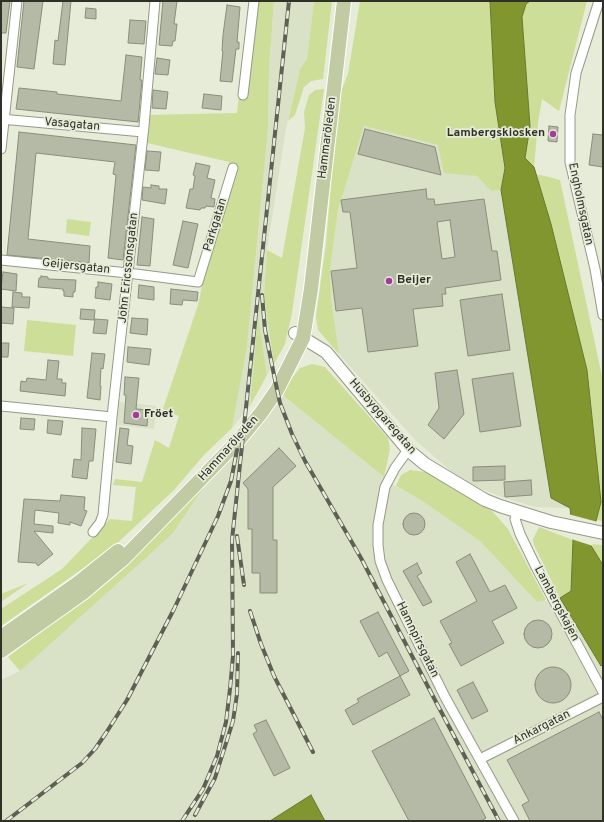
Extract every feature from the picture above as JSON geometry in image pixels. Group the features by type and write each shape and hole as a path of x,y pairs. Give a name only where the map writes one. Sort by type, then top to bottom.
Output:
{"main road":[{"name":"Hammaröleden","path":"1,637 78,583 116,553 151,521 239,432 275,380 299,335 338,1"},
{"name":"Hammaröleden","path":"1,651 84,592 123,559 238,442 262,413 277,390 299,335 311,289 344,1"}],"street":[{"path":"1,149 3,119 17,1"},
{"name":"John Ericssonsgatan","path":"93,532 100,523 103,514 112,417 144,132 155,1"},
{"path":"243,94 254,1"},
{"name":"Engholmsgatan","path":"599,1 576,73 570,115 570,162 599,267 603,315"},
{"name":"Vasagatan","path":"3,119 144,132"},
{"name":"Parkgatan","path":"198,282 233,168"},
{"name":"Geijersgatan","path":"1,260 198,282"},
{"name":"Husbyggaregatan","path":"299,335 326,352 408,450 452,481 485,500 518,512 551,522 603,533"},
{"path":"1,406 112,417"},
{"name":"Hamnpirsgatan","path":"408,450 394,468 385,487 378,525 380,561 387,580 446,697 514,821"},
{"name":"Lambergskajen","path":"518,512 516,519 518,527 536,567 603,692"},
{"name":"Ankargatan","path":"480,759 603,697"}],"shaded area":[{"path":"250,1 274,1 269,68 268,128 247,347 232,428 204,455 173,491 112,548 1,626 1,609 62,569 110,519 132,521 136,487 113,485 115,479 142,482 155,440 169,448 179,416 163,409 198,305 229,162 147,143 148,115 237,113"},
{"path":"274,1 314,1 307,59 300,69 286,128 267,250 264,296 274,364 267,375 258,318 250,406 232,428 247,347 268,128 269,68"},
{"path":"314,1 332,1 323,79 311,81 304,87 295,115 288,121 300,69 307,59"},
{"path":"360,1 490,1 495,102 505,168 501,190 491,191 477,176 444,173 438,145 364,126 338,210 330,270 331,298 339,354 318,330 316,316 326,244 338,99 348,74"},
{"path":"490,1 530,1 526,4 522,17 530,126 525,158 534,167 551,224 587,370 601,502 590,544 603,565 603,665 601,666 560,598 571,591 573,540 570,508 551,498 501,190 505,168 495,102"},
{"path":"530,1 587,1 559,111 542,99 534,167 525,158 530,126 522,17 526,4"},
{"path":"324,89 292,313 285,344 274,364 264,296 267,250 282,258 305,128 304,112 309,95 315,90"},
{"path":"364,126 438,145 465,174 477,176 491,191 501,190 551,498 570,508 535,507 502,497 477,487 451,471 416,441 339,354 331,298 330,271 338,210"},
{"path":"537,175 560,180 603,381 603,521 596,520 601,502 587,370"},
{"path":"67,219 91,222 89,236 66,233"},
{"path":"258,316 267,375 250,406"},
{"path":"27,320 76,325 73,356 24,351"},
{"path":"312,364 325,367 388,438 390,449 384,477 280,393 300,368"},
{"path":"280,393 395,486 424,502 481,542 537,602 560,598 601,666 603,665 603,821 325,821 311,795 270,821 1,821 1,680 20,671 213,473"},
{"name":"Fröet","path":"119,402 156,406 154,429 117,425"},
{"path":"410,470 426,472 492,511 508,529 546,600 537,602 481,542 424,502 396,486 401,475"},
{"path":"213,473 172,534 20,671 8,657 116,573"},
{"path":"539,527 573,540 571,591 560,598 534,545 533,539"},
{"path":"590,544 603,545 603,565"},
{"path":"28,583 1,602 1,594"},
{"path":"311,795 325,821 270,821"}],"pier":[{"path":"568,514 598,522 592,544 593,546 571,539"}],"building":[{"path":"1,1 10,1 6,33 1,33"},
{"path":"24,1 43,1 34,69 17,67"},
{"path":"63,1 71,1 65,65 53,64 55,40 58,41"},
{"path":"163,1 177,1 174,24 177,24 175,41 173,41 172,46 159,45"},
{"path":"227,5 240,7 237,42 239,42 239,49 236,49 232,82 220,81 223,35"},
{"path":"86,8 96,9 96,19 85,18"},
{"path":"130,20 146,21 144,44 128,43"},
{"path":"126,55 142,57 140,80 142,80 138,122 16,109 19,88 121,101"},
{"path":"157,58 170,60 168,75 155,74"},
{"path":"153,90 168,92 166,109 152,108"},
{"path":"204,94 222,96 221,110 202,108"},
{"name":"Lambergskiosken","path":"549,126 558,127 557,142 548,141"},
{"path":"365,129 435,147 441,175 358,154"},
{"path":"19,132 136,145 123,260 108,258 116,175 113,174 115,162 36,153 28,239 90,246 89,263 7,255"},
{"path":"593,134 603,135 603,167 589,165"},
{"path":"147,151 161,152 159,171 145,170"},
{"path":"196,163 210,166 207,178 215,180 211,198 215,199 214,207 206,206 200,210 186,208 190,189 193,189 195,176 193,175"},
{"path":"151,185 159,186 159,189 167,189 165,204 142,200 143,187 151,188"},
{"path":"426,189 427,199 434,199 435,205 484,199 492,251 497,251 501,280 445,288 446,294 442,294 443,306 413,309 418,346 368,352 362,308 336,311 331,271 357,268 350,212 343,212 341,200","holes":["450,220 455,257 442,259 437,222"]},
{"path":"142,217 154,219 150,266 137,265"},
{"path":"183,221 198,224 188,268 173,265"},
{"path":"3,272 17,274 16,291 1,289"},
{"path":"41,276 48,277 48,279 76,280 73,297 64,296 63,289 38,287 39,278 41,278"},
{"path":"98,282 112,284 110,300 95,298"},
{"path":"139,285 154,287 154,300 138,298"},
{"path":"171,289 198,292 197,301 183,300 182,305 170,304"},
{"path":"13,292 22,293 22,297 30,297 29,308 12,307"},
{"path":"502,294 510,350 468,356 460,300"},
{"path":"1,307 14,308 13,324 1,323"},
{"path":"81,309 95,310 94,320 80,319"},
{"path":"132,318 148,319 147,335 130,333"},
{"path":"95,319 108,320 106,334 93,333"},
{"path":"1,343 9,343 8,357 1,357"},
{"path":"128,347 151,349 149,365 127,362"},
{"path":"92,353 105,354 103,369 101,368 100,400 87,398"},
{"path":"48,360 59,361 57,379 62,379 62,383 66,383 65,396 20,391 21,381 26,382 27,378 46,380"},
{"path":"457,370 464,414 444,439 428,425 439,408 435,373"},
{"path":"513,373 521,426 480,432 472,379"},
{"path":"125,377 139,378 136,409 148,410 147,426 124,423 126,395 124,395"},
{"path":"21,418 35,419 34,430 20,429"},
{"path":"48,420 63,421 61,435 47,433"},
{"path":"82,428 96,429 93,461 89,461 87,479 72,477 74,459 81,460"},
{"path":"120,428 129,429 127,445 133,446 131,464 116,462"},
{"path":"279,448 296,466 273,487 273,540 277,540 277,593 260,593 260,573 252,573 252,529 248,529 248,489 243,483"},
{"path":"505,466 505,480 473,481 473,467"},
{"path":"531,480 532,495 505,497 504,482"},
{"path":"61,495 85,497 84,510 87,511 81,526 70,522 70,525 58,523 59,513 35,510 34,524 53,526 53,533 34,531 53,554 38,566 36,563 18,562 24,499 60,501"},
{"path":"414,513 422,516 425,524 422,532 414,535 406,532 403,524 406,516"},
{"path":"470,554 490,592 505,585 517,608 492,621 504,643 461,666 449,644 452,643 440,621 477,601 456,562"},
{"path":"417,563 422,573 417,576 432,602 423,606 403,571"},
{"path":"378,612 409,671 400,676 387,652 379,657 360,621"},
{"path":"538,620 548,624 552,634 548,644 538,648 528,644 524,634 528,624"},
{"path":"553,667 563,670 568,675 571,685 568,695 563,700 553,703 543,700 538,695 535,685 538,675 543,670"},
{"path":"400,676 410,695 353,725 345,710 359,702 357,699"},
{"path":"473,682 488,711 472,719 457,690"},
{"path":"599,712 603,720 603,821 530,821 522,805 529,801 507,760"},
{"path":"434,718 486,818 481,821 409,821 372,751"},
{"path":"266,720 290,768 274,776 253,734 257,731 254,725"}],"railway":[{"path":"182,821 203,789 217,756 226,722 233,656 232,540 289,1"},
{"path":"262,295 265,330 275,380 280,403 292,434 305,461 361,558 499,821"},
{"path":"6,821 82,763 95,749 127,700 174,609 218,516 231,481 237,450"},
{"path":"237,536 244,585"},
{"path":"250,611 274,676 313,752"},
{"path":"195,815 215,778 233,721 237,694 238,653"}],"place":[{"name":"Lambergskiosken","path":"553,134"},
{"name":"Beijer","path":"389,281"},
{"name":"Fröet","path":"136,415"}]}
